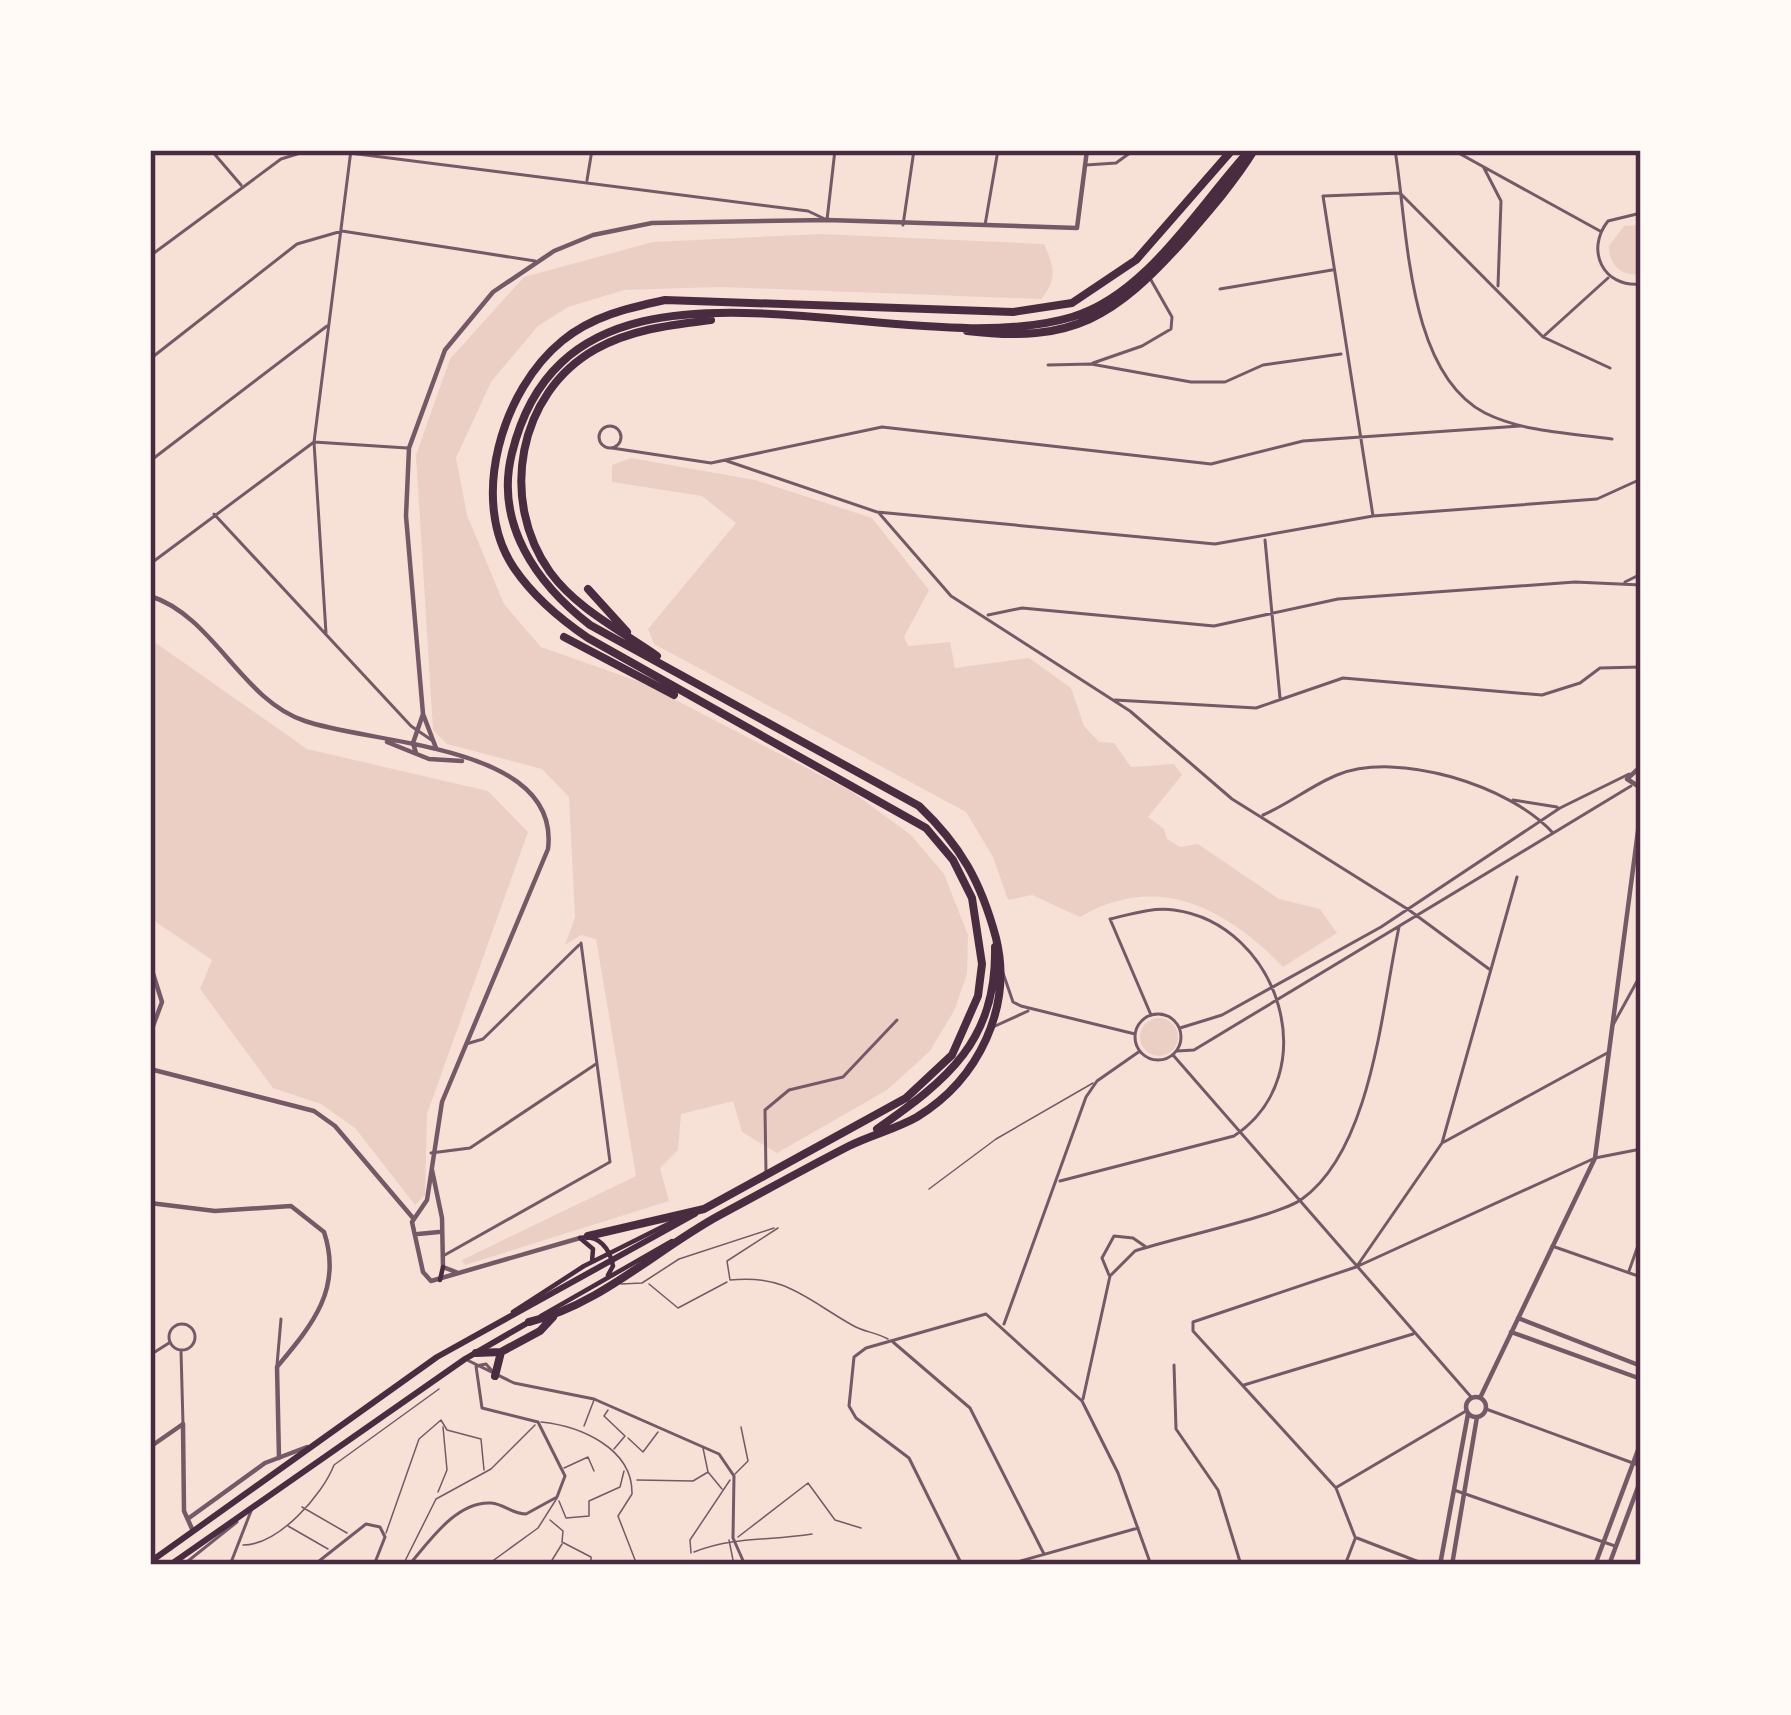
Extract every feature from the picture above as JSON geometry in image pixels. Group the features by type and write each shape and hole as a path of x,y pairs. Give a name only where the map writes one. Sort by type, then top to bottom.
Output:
{"highway":[{"path":"702,706 561,619 512,566 495,512 494,469 515,403 544,358 581,327 665,300 1013,312 1072,303 1136,260 1232,150"},
{"path":"476,1353 501,1352 534,1336 553,1317 703,1224 916,1117 946,1093 992,1028 1002,1001 994,932 967,858 919,806 590,625 545,584 524,553 512,521 508,466 535,391 589,338 664,314 930,326 1011,337 1054,333 1109,312 1146,281 1234,183 1252,150"},
{"path":"930,326 1051,322 1102,304 1145,268 1252,150"},
{"path":"678,671 563,589 535,549 520,501 526,440 563,375 596,349 638,332 737,316"},
{"path":"587,589 632,638"},
{"path":"564,637 609,665 842,776 926,828 965,882 982,941 978,996 966,1030 932,1077 906,1098 704,1209 584,1237"},
{"path":"861,1141 939,1085 961,1062 991,999 994,932"},
{"path":"530,1322 553,1317"},
{"path":"495,1376 501,1352"}],"main road":[{"path":"549,1290 704,1209"},
{"path":"584,1237 611,1257"},
{"path":"584,1237 593,1250 592,1262"},
{"path":"150,1562 436,1357 592,1262 611,1257"},
{"path":"170,1565 465,1359 610,1280 611,1257"},
{"path":"440,1280 443,1268"},
{"path":"549,1290 560,1305"}],"street":[{"path":"211,150 242,187"},
{"path":"150,256 281,159 310,150"},
{"path":"326,150 808,211 827,220"},
{"path":"586,182 592,150"},
{"path":"827,220 835,150"},
{"path":"903,225 914,150"},
{"path":"985,227 998,150"},
{"path":"436,746 423,714 406,516 409,448 445,350 493,292 535,261 593,235 652,223 827,220 1077,228 1087,150"},
{"path":"1086,165 1116,163 1134,150"},
{"path":"1396,150 1423,326 1434,358 1452,387 1482,411 1520,426"},
{"path":"1453,150 1600,231"},
{"path":"326,633 314,442 351,151"},
{"path":"1483,167 1501,201 1499,291"},
{"path":"1373,516 1320,197 1400,194 1543,337 1610,368"},
{"path":"1641,213 1619,214 1600,231 1597,255 1610,277 1641,284"},
{"path":"150,359 297,244 341,231 535,261"},
{"path":"1220,289 1334,269"},
{"path":"1543,337 1610,277"},
{"path":"1091,364 1142,346 1171,328 1172,317 1146,281"},
{"path":"150,461 329,325"},
{"path":"1048,365 1091,364 1191,382 1225,382 1264,365 1343,353"},
{"path":"612,448 711,463 882,427 1211,464 1303,441 1361,434 1520,426 1612,439"},
{"path":"150,563 314,442 409,448"},
{"path":"728,460 878,512 1214,544 1373,516 1597,499 1641,478"},
{"path":"878,512 931,579 1113,700 1232,799 1409,910 1489,969"},
{"path":"214,514 436,746"},
{"path":"1265,538 1281,700"},
{"path":"1623,583 1641,574"},
{"path":"986,616 1022,608 1214,626 1338,599 1623,583 1641,586"},
{"path":"150,596 179,611 284,712 429,759 468,761"},
{"path":"1113,700 1248,709 1343,679 1542,695 1580,683 1600,668 1641,667"},
{"path":"418,756 413,742 423,714"},
{"path":"384,741 436,746 527,787 548,818 549,836 436,1120 431,1168 443,1268 462,1272"},
{"path":"429,759 436,746"},
{"path":"1262,815 1335,775 1384,764 1418,769 1505,799 1560,808"},
{"path":"1180,1028 1207,1021 1409,910 1560,808 1640,769"},
{"path":"1629,774 1631,786"},
{"path":"1138,1025 1135,1034 1140,1051 1155,1060 1194,1050 1631,786 1641,788"},
{"path":"1505,799 1553,833"},
{"path":"1440,1565 1467,1412 1595,1158 1641,808"},
{"path":"1356,1267 1442,1143 1517,877"},
{"path":"1060,1180 1241,1132 1267,1096 1285,1035 1280,997 1247,948 1203,920 1172,910 1110,919 1151,1015"},
{"path":"1082,1400 1110,1276 1119,1261 1146,1247 1301,1201 1336,1161 1360,1112 1399,927"},
{"path":"442,1257 610,1162 581,943 483,1039 464,1044"},
{"path":"150,964 162,1002 150,1034"},
{"path":"1002,970 1013,1002 1033,1011 1135,1034"},
{"path":"1613,1025 1641,974"},
{"path":"1617,988 1635,982"},
{"path":"992,1028 1033,1011"},
{"path":"1124,1030 1151,1015 1168,1016 1180,1028"},
{"path":"766,1175 765,1110 789,1090 843,1077 897,1020"},
{"path":"1175,1053 1180,1028"},
{"path":"1004,1326 1060,1180 1081,1109 1097,1081 1140,1051"},
{"path":"1442,1143 1610,1052"},
{"path":"1175,1053 1356,1267 1486,1409 1637,1464"},
{"path":"431,1153 470,1148 597,1064"},
{"path":"150,1069 314,1112 335,1126 412,1218 424,1276 440,1280 584,1237"},
{"path":"1345,1565 1355,1537 1336,1488 1193,1331 1193,1322 1356,1267 1595,1158 1641,1149"},
{"path":"412,1218 422,1208 431,1168"},
{"path":"150,1203 215,1211 291,1207 324,1232 332,1265 328,1292 318,1317 277,1366"},
{"path":"422,1208 440,1214"},
{"path":"418,1234 439,1232"},
{"path":"1110,1276 1102,1258 1114,1236 1133,1238 1146,1247"},
{"path":"1628,1272 1641,1237"},
{"path":"1552,1246 1641,1277"},
{"path":"962,1565 909,1458 856,1418 849,1406 854,1357 960,1318 986,1314 1082,1400 1140,1528 1151,1565"},
{"path":"1517,1318 1641,1366"},
{"path":"280,1319 280,1458"},
{"path":"150,1355 171,1342 175,1326 192,1328 195,1341 181,1350"},
{"path":"1511,1332 1641,1379"},
{"path":"1242,1385 1415,1333"},
{"path":"891,1341 970,1408 1044,1554"},
{"path":"171,1342 181,1350 184,1511 193,1531"},
{"path":"465,1359 476,1366 486,1364 495,1376 611,1405 726,1460 734,1476 733,1538 745,1565"},
{"path":"1174,1365 1176,1429 1217,1490 1241,1565"},
{"path":"406,1565 449,1520 485,1502 526,1514 557,1497 565,1476 538,1422 489,1413 479,1402 476,1366"},
{"path":"478,1385 495,1376"},
{"path":"1452,1565 1478,1418 1486,1409"},
{"path":"1336,1488 1467,1412"},
{"path":"1467,1412 1478,1418"},
{"path":"150,1447 183,1424"},
{"path":"1595,1565 1637,1464 1641,1442"},
{"path":"189,1518 280,1458 310,1446"},
{"path":"281,1447 291,1453"},
{"path":"1610,1565 1641,1479"},
{"path":"1454,1490 1616,1546"},
{"path":"230,1565 249,1508"},
{"path":"183,1565 234,1527 249,1508"},
{"path":"314,1565 366,1524 380,1527 385,1537 374,1565"},
{"path":"1006,1565 1140,1528"},
{"path":"1355,1537 1427,1565"}],"lane":[{"path":"928,1189 996,1139 1097,1081"},
{"path":"610,1280 625,1286 646,1280 679,1259 778,1228 728,1261 730,1280"},
{"path":"646,1280 678,1309 730,1280 751,1274 790,1285 856,1328 891,1341"},
{"path":"239,1544 261,1541 286,1525 331,1480 334,1465 440,1389"},
{"path":"582,1430 594,1399"},
{"path":"611,1405 604,1415 644,1452 660,1428"},
{"path":"441,1420 447,1430 481,1438 485,1474"},
{"path":"441,1420 448,1446 447,1470 435,1489 441,1495"},
{"path":"385,1537 419,1439 441,1420"},
{"path":"406,1565 441,1495 485,1474 538,1422 582,1430 625,1466 632,1494 618,1516 637,1565"},
{"path":"686,1565 690,1540 748,1461 741,1427"},
{"path":"612,1452 625,1436"},
{"path":"703,1447 707,1472 724,1492"},
{"path":"561,1469 588,1456 594,1471"},
{"path":"557,1497 566,1518 589,1516 590,1501 620,1487 625,1466"},
{"path":"632,1482 658,1477 693,1481 707,1472"},
{"path":"691,1553 733,1538 808,1483 824,1510 861,1528"},
{"path":"488,1565 547,1517 557,1497"},
{"path":"302,1507 350,1536"},
{"path":"547,1517 563,1531 549,1565"},
{"path":"286,1525 331,1552"},
{"path":"733,1538 776,1540 812,1534"},
{"path":"733,1538 734,1565"},
{"path":"562,1542 591,1557 591,1565"},
{"path":"770,1565 782,1565"}],"shaded area":[{"path":"1641,225 1641,274 1628,274 1614,264 1609,246 1624,226"},
{"path":"821,234 1044,244 1052,279 1041,299 719,287 624,290 568,307 538,326 491,382 456,458 467,515 504,604 541,647 643,683 851,791 911,835 944,874 968,935 967,974 954,1011 930,1051 887,1090 777,1153 742,1132 733,1101 681,1114 678,1150 660,1168 669,1201 465,1265 462,1260 636,1176 596,939 581,935 565,945 575,917 569,797 542,769 447,744 433,730 416,455 450,359 524,277 653,242"},
{"path":"631,458 755,480 872,518 929,590 904,637 908,646 950,642 955,668 1029,658 1071,688 1084,726 1099,742 1114,743 1131,767 1174,764 1182,775 1148,817 1164,829 1167,839 1180,847 1198,844 1279,899 1320,909 1337,933 1283,967 1238,928 1188,903 1136,897 1080,917 1032,895 1008,900 993,857 966,812 654,644 648,629 736,523 702,496 612,482 612,465"},
{"path":"150,639 307,749 488,791 528,832 427,1114 425,1195 415,1205 355,1128 321,1104 273,1088 200,989 212,960 150,918"},
{"path":"1159,1018 1172,1024 1178,1037 1172,1050 1159,1056 1146,1050 1140,1037 1146,1024"}]}
